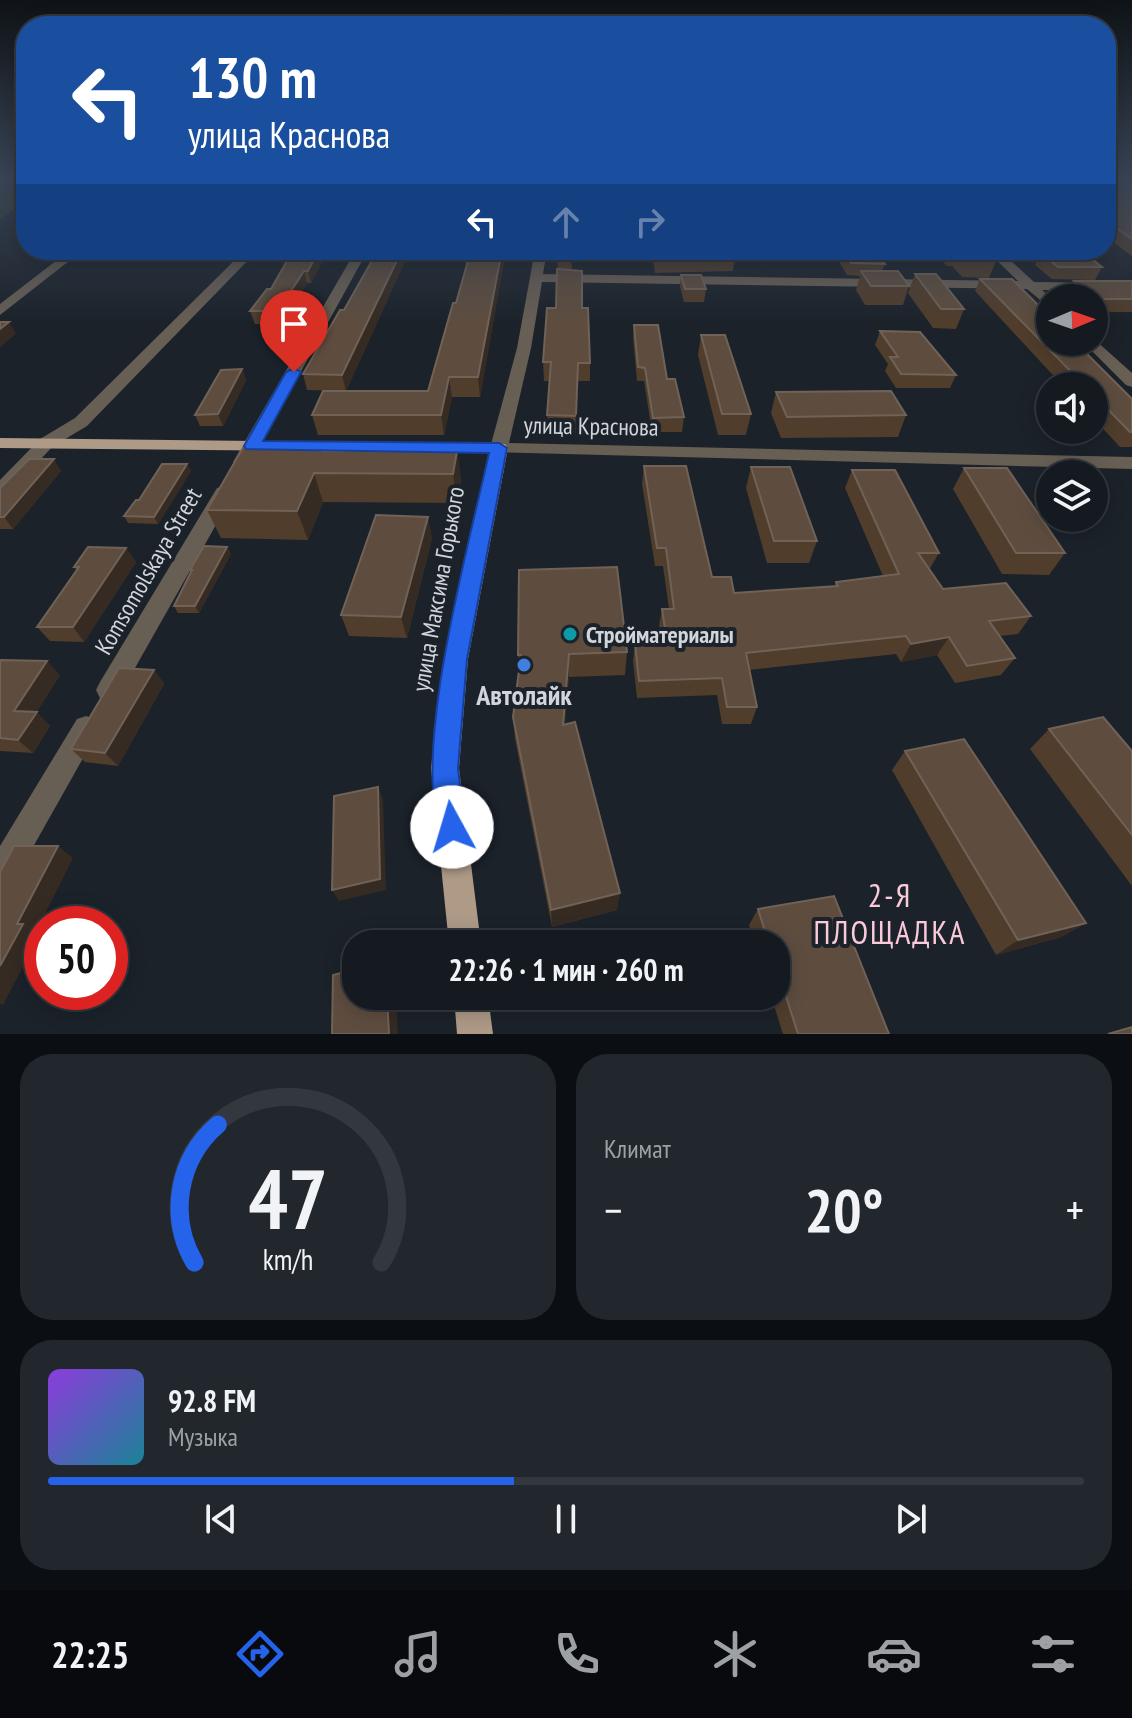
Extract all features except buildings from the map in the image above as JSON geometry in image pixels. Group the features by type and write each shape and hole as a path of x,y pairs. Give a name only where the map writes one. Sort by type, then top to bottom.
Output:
{"main road":[{"name":"улица Краснова","path":"0,443 499,448"},
{"name":"улица Максима Горького","path":"463,930 445,768 456,659 499,448"},
{"path":"472,1010 475,1034"}],"street":[{"path":"0,311 64,260"},
{"path":"0,491 46,443 81,422 242,260"},
{"name":"Komsomolskaya Street","path":"0,875 252,446 356,260"},
{"name":"улица Максима Горького","path":"499,448 524,348 540,260"},
{"path":"1003,260 1036,290"},
{"path":"537,278 1132,287"},
{"path":"1105,356 1132,382"},
{"name":"улица Краснова","path":"499,448 1132,463"}],"place":[{"name":"Стройматериалы","path":"570,634"},
{"name":"Автолайк","path":"524,665"}],"district":[{"name":"2-Я ПЛОЩАДКА","path":"890,914"}],"route":[{"path":"294,372 252,446 499,448 456,659 445,768 452,827"}]}
